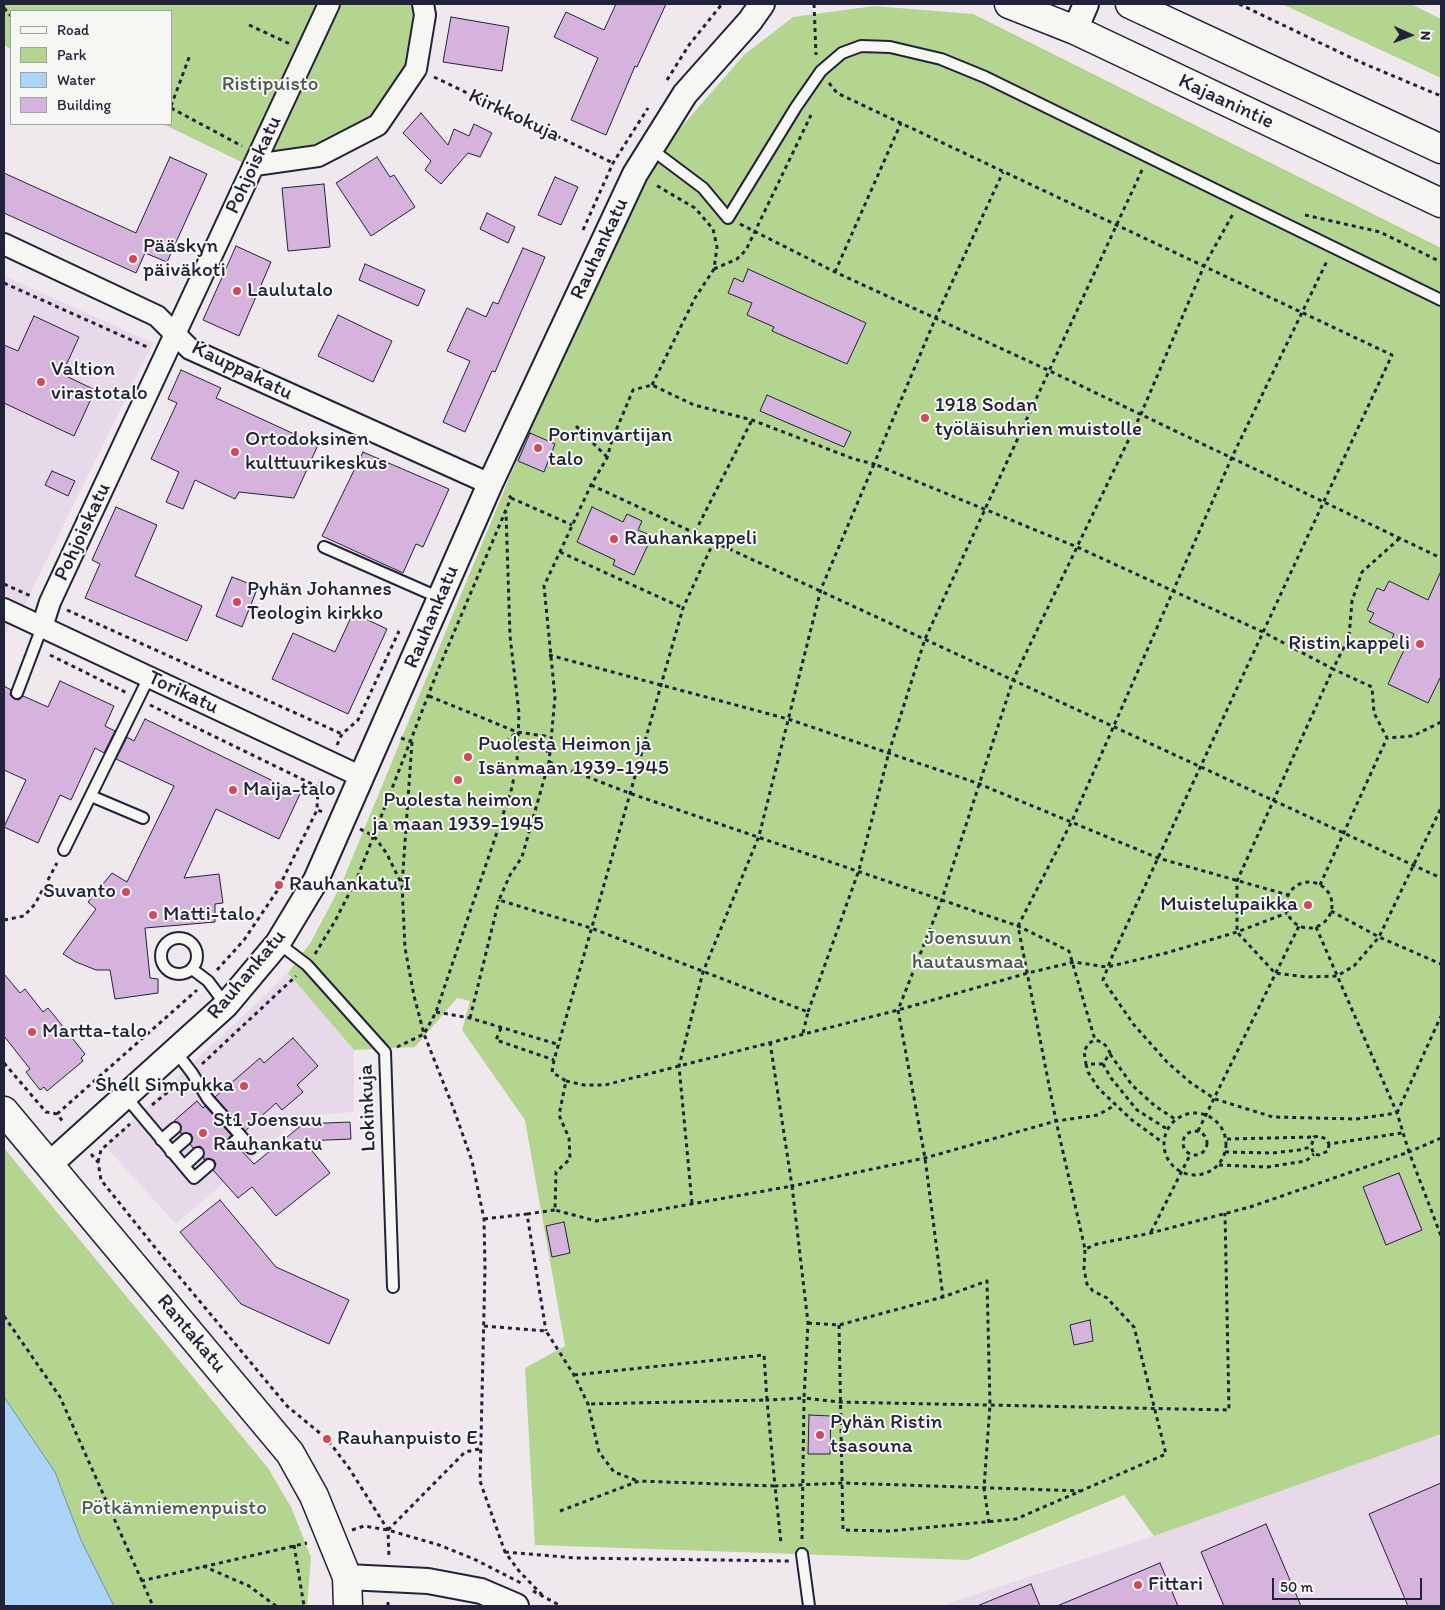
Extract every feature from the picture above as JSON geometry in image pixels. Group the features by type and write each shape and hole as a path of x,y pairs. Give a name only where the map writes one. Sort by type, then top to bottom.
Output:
{"main road":[{"name":"Kajaanintie","path":"1009,4 1075,30 1441,204"},
{"path":"1130,4 1441,149"},
{"name":"Rantakatu","path":"4,1111 290,1453 314,1496 347,1577"},
{"path":"347,1577 348,1606"}],"street":[{"name":"Pohjoiskatu","path":"42,627 50,602 329,4"},
{"path":"255,165 318,156 378,125 416,69 425,15 423,4"},
{"name":"Rauhankatu","path":"50,1164 226,1005 278,943 316,880 490,484 635,174 685,94 756,13 773,4"},
{"path":"1075,30 1086,4"},
{"name":"Kauppakatu","path":"4,244 157,316 190,349 490,484"},
{"name":"Torikatu","path":"4,609 362,777"},
{"path":"347,1577 428,1581 480,1591 516,1606"}],"lane":[{"path":"651,149 703,188 728,218 774,147 796,107 822,71 842,53 861,46 880,46 941,59 976,73 1441,300"},
{"path":"324,547 440,598"},
{"path":"17,692 42,627"},
{"path":"64,850 149,677"},
{"path":"91,796 142,818"},
{"name":"Lokinkuja","path":"278,943 308,965 385,1052 392,1286"},
{"path":"192,969 208,980 226,1005"},
{"path":"176,1052 192,1073 204,1102 237,1139 251,1148"},
{"path":"126,1097 194,1178 209,1165"},
{"path":"161,1140 175,1128"},
{"path":"172,1152 186,1139"},
{"path":"184,1166 198,1153"},
{"path":"802,1554 809,1606"}],"path":[{"path":"1239,4 1360,62 1441,96"},
{"path":"249,24 290,44"},
{"path":"172,104 190,55"},
{"name":"Kirkkokuja","path":"416,69 635,174 694,208 713,230 717,247 714,269 695,298 652,385"},
{"path":"827,81 837,93 1392,355 1107,967 1103,980 1134,1025 1168,1063 1191,1083 1215,1098 1273,1117 1356,1119 1397,1113"},
{"path":"172,108 242,146"},
{"path":"835,272 901,123"},
{"path":"803,1033 808,1012 859,870 889,752 925,639 1148,156"},
{"path":"692,1203 679,1066 703,972 758,836 821,589 936,318 1004,172"},
{"path":"943,1297 925,1158 898,1010 942,899 977,783 1013,680 1141,414 1204,266 1240,201"},
{"path":"1296,213 1380,232 1441,262"},
{"path":"755,232 835,272 1050,371 1441,558"},
{"path":"839,1326 843,1530 890,1531 989,1524 1016,1520 1166,1454 1134,1327 1107,1298 1093,1291 1087,1284 1084,1269 1085,1249 1056,1121 1018,926 1072,821 1232,457 1334,247"},
{"path":"4,283 146,346"},
{"path":"470,1018 499,900 510,875 522,857 549,762 555,697 549,655 544,586 591,485 607,458 612,440 632,390 652,385 694,406 752,420 854,459 874,464 1077,546 1263,632 1333,669 1372,686 1374,712 1387,738"},
{"path":"695,532 752,420"},
{"path":"576,426 607,458"},
{"path":"490,484 506,491 511,498 572,525"},
{"path":"591,485 821,589 1272,801 1441,878"},
{"path":"402,884 374,836 429,696 511,498"},
{"path":"385,1052 424,1034 436,1012 511,791 517,764 519,713 510,636 506,509"},
{"path":"1400,538 1362,572 1352,601 1348,637 1237,881 1237,932 1275,973 1307,977 1337,976 1354,966 1379,937 1441,808"},
{"path":"714,541 683,608 628,793 552,1072 566,1080 584,1085 605,1085 898,1010 1074,962 1107,967 1166,953 1237,932 1287,913"},
{"path":"560,552 683,608"},
{"path":"4,584 32,596"},
{"path":"65,609 342,734"},
{"path":"35,646 318,787"},
{"path":"549,655 788,719 977,783 1158,858 1288,895"},
{"path":"429,696 517,732 545,736 549,762"},
{"path":"1387,738 1413,736 1441,722"},
{"path":"500,747 517,732"},
{"path":"1320,885 1387,738"},
{"path":"412,742 402,884 405,948 414,996 424,1034 454,1107 472,1161 484,1219 484,1326 479,1449 480,1481 505,1552 519,1571 545,1598"},
{"path":"549,762 628,793 859,870 1018,926 1069,951 1074,962 1095,1040"},
{"path":"4,920 24,916 35,904 64,850"},
{"path":"1305,882 1320,885 1330,896 1331,911 1322,923 1316,927 1299,926 1287,913 1288,895 1292,889 1305,882"},
{"path":"499,900 591,928 808,1012"},
{"path":"1331,911 1379,937 1441,964"},
{"path":"1198,1131 1208,1115 1299,926"},
{"path":"1316,927 1397,1113 1402,1133 1441,1236"},
{"path":"436,1012 470,1018 560,1045"},
{"path":"1397,1113 1441,1016"},
{"path":"501,1028 496,1040 554,1060"},
{"path":"1175,1119 1155,1106 1132,1085 1102,1042 1095,1040 1089,1042 1084,1051 1086,1064 1088,1072 1099,1089 1132,1120 1162,1142 1168,1160 1181,1172 1198,1175 1219,1164 1267,1166 1306,1161 1314,1154 1324,1154 1328,1151 1329,1144 1326,1139 1319,1136 1227,1139"},
{"path":"505,1552 576,1558 703,1560 790,1560 802,1554 804,1398 808,1323 792,1186 770,1042"},
{"path":"1103,1064 1110,1053"},
{"path":"4,1063 46,1112 57,1114 98,1162 101,1180 157,1250 287,1406 327,1439 349,1468 388,1530 388,1606"},
{"path":"1086,1064 1103,1064"},
{"path":"1103,1064 1137,1110 1167,1129"},
{"path":"554,1210 556,1172 570,1159 569,1138 561,1124 559,1115 566,1080"},
{"path":"484,1219 554,1210 596,1221 792,1186 925,1158 1056,1121 1098,1115 1115,1105"},
{"path":"1162,1142 1167,1129 1175,1119 1184,1114 1197,1112 1208,1115 1221,1128 1227,1139 1225,1152 1219,1164"},
{"path":"1190,1131 1198,1131 1203,1135 1207,1146 1202,1153 1190,1155 1185,1150 1183,1140 1190,1131"},
{"path":"1329,1144 1402,1133"},
{"path":"1314,1137 1311,1147 1314,1154"},
{"path":"1085,1249 1097,1244 1151,1233 1250,1207 1409,1152 1441,1138"},
{"path":"1225,1152 1272,1153 1311,1147"},
{"path":"1151,1233 1190,1155"},
{"path":"588,1404 804,1398 839,1402 1229,1410 1225,1213"},
{"path":"527,1214 546,1330 574,1375 588,1404 599,1452 614,1472 639,1481 775,1486 843,1483 1083,1491"},
{"path":"808,1323 839,1326 943,1297 987,1281 990,1405 984,1488 989,1524"},
{"path":"4,1316 60,1397 153,1606"},
{"path":"484,1326 546,1330"},
{"path":"574,1375 764,1355 781,1543"},
{"path":"388,1530 465,1452 479,1449"},
{"path":"560,1511 639,1481"},
{"path":"388,1530 474,1559 512,1577 560,1606"},
{"path":"141,1581 294,1545 304,1606"},
{"path":"202,1566 249,1586 276,1606"}],"shaded area":[{"path":"4,276 153,343 21,612 14,618 4,637"},
{"path":"288,973 354,1050 354,1112 302,1116 176,1224 105,1146"},
{"path":"1441,1434 1441,1606 940,1606 1154,1536"}],"green space":[{"name":"Ristipuisto","path":"4,4 431,4 433,15 426,72 383,127 258,170 165,125 172,125 172,10 10,10 10,48 4,45"},
{"path":"1282,4 1411,4 1441,19 1441,78"},
{"name":"Joensuun hautausmaa","path":"874,6 973,14 1441,248 1441,1434 1154,1536 1124,1495 968,1560 535,1545 525,1368 565,1346 525,1120 462,1030 470,1001 457,998 415,1047 354,1050 288,973 311,942 341,885 508,481 649,164 744,55 793,17"},
{"name":"Pötkänniemenpuisto","path":"4,1148 268,1468 291,1507 311,1557 307,1606 114,1606 81,1540 55,1472 4,1397"}],"water":[{"path":"4,1397 55,1472 81,1540 114,1606 4,1606"}],"building":[{"path":"616,4 666,4 637,67 635,66 606,135 571,120 598,58 554,37 566,12 604,30"},
{"path":"451,17 509,27 502,71 443,62"},
{"path":"421,113 448,145 454,129 469,136 474,124 492,133 480,157 468,153 441,184 425,170 431,161 403,133"},
{"path":"170,157 207,174 167,262 145,253 136,273 4,213 4,173 136,233"},
{"path":"377,157 390,177 394,175 415,207 371,236 336,183"},
{"path":"555,177 578,187 561,225 538,215"},
{"path":"324,184 330,247 288,251 282,188"},
{"path":"487,213 515,227 508,243 480,229"},
{"name":"Laulutalo","path":"236,246 271,262 239,336 203,320"},
{"path":"523,248 545,257 495,372 492,371 465,432 443,422 470,361 447,351 467,308 486,317 493,302 498,304"},
{"path":"365,264 425,290 418,306 359,280"},
{"path":"748,269 866,323 847,364 772,331 774,327 747,315 752,303 728,293 734,278 743,282"},
{"path":"338,315 392,341 373,382 318,356"},
{"name":"Valtion virastotalo","path":"34,316 79,337 62,374 95,390 74,436 4,403 4,345 18,351"},
{"name":"Ortodoksinen kulttuurikeskus","path":"181,370 221,388 216,398 318,445 294,498 239,492 235,499 195,480 183,509 166,502 179,472 151,459 177,403 168,399"},
{"path":"767,395 851,432 844,447 760,411"},
{"name":"Portinvartijan talo","path":"530,433 555,444 544,472 518,461"},
{"path":"363,452 449,489 423,547 416,544 403,573 322,536"},
{"path":"52,471 75,481 68,496 45,485"},
{"path":"116,507 157,525 135,576 202,606 187,641 85,598 100,564 92,560"},
{"name":"Rauhankappeli","path":"592,507 623,522 627,514 642,521 638,530 652,536 634,575 613,565 615,560 577,542"},
{"name":"Ristin kappeli","path":"1441,571 1441,676 1428,703 1388,684 1405,648 1391,641 1394,634 1369,622 1374,613 1367,610 1377,588 1384,591 1389,581 1428,600"},
{"name":"Pyhän Johannes Teologin kirkko","path":"232,577 258,587 242,627 216,616"},
{"path":"353,613 387,629 348,714 272,679 293,633 335,652"},
{"path":"60,681 114,706 105,726 115,731 104,753 95,748 71,800 60,795 38,843 4,827 26,780 4,770 4,686 11,690 10,695 14,699 19,700 23,696 48,707"},
{"path":"145,719 300,794 279,839 216,809 184,878 219,874 223,903 215,904 215,922 145,928 150,978 158,979 158,993 115,999 110,970 96,970 76,962 63,954 96,909 88,902 112,873 127,882 174,786 116,759 127,737 134,741"},
{"name":"Martta-talo","path":"4,974 20,993 25,989 43,1012 48,1008 85,1054 81,1058 83,1061 47,1091 44,1087 40,1090 26,1072 30,1069 4,1036"},
{"path":"293,1038 318,1066 297,1085 303,1092 282,1110 276,1103 245,1131 215,1097 260,1058 264,1063"},
{"path":"197,1101 203,1108 205,1106 231,1135 227,1140 229,1147 238,1147 254,1164 303,1124 350,1122 351,1139 304,1141 330,1173 276,1216 252,1187 238,1198 213,1170 216,1164 214,1160 208,1158 204,1160 203,1149 200,1146 193,1148 190,1144 193,1138 191,1134 180,1133 180,1124 174,1121"},
{"path":"1399,1173 1422,1230 1386,1245 1363,1187"},
{"path":"220,1200 276,1267 349,1300 329,1344 241,1304 180,1232"},
{"path":"564,1222 570,1253 552,1257 546,1226"},
{"path":"1090,1320 1093,1341 1074,1345 1070,1325"},
{"name":"Pyhän Ristin tsasouna","path":"809,1415 831,1416 830,1454 808,1454"},
{"path":"1441,1483 1441,1606 1408,1606 1369,1514"},
{"path":"1266,1524 1301,1606 1224,1606 1201,1552"},
{"name":"Fittari","path":"1160,1563 1178,1606 1057,1606"},
{"path":"1031,1584 1040,1606 977,1606"}],"place":[{"name":"Pääskyn päiväkoti","path":"133,259"},
{"name":"Laulutalo","path":"237,291"},
{"name":"Valtion virastotalo","path":"41,382"},
{"name":"1918 Sodan työläisuhrien muistolle","path":"925,418"},
{"name":"Portinvartijan talo","path":"538,448"},
{"name":"Ortodoksinen kulttuurikeskus","path":"235,452"},
{"name":"Rauhankappeli","path":"614,539"},
{"name":"Pyhän Johannes Teologin kirkko","path":"237,602"},
{"name":"Ristin kappeli","path":"1420,644"},
{"name":"Puolesta Heimon ja Isänmaan 1939-1945","path":"468,757"},
{"name":"Puolesta heimon ja maan 1939-1945","path":"458,780"},
{"name":"Maija-talo","path":"233,790"},
{"name":"Rauhankatu I","path":"279,885"},
{"name":"Suvanto","path":"126,892"},
{"name":"Muistelupaikka","path":"1308,905"},
{"name":"Matti-talo","path":"153,915"},
{"name":"Martta-talo","path":"32,1032"},
{"name":"Shell Simpukka","path":"244,1086"},
{"name":"St1 Joensuu Rauhankatu","path":"203,1133"},
{"name":"Pyhän Ristin tsasouna","path":"820,1435"},
{"name":"Rauhanpuisto E","path":"327,1439"},
{"name":"Fittari","path":"1138,1585"}]}
